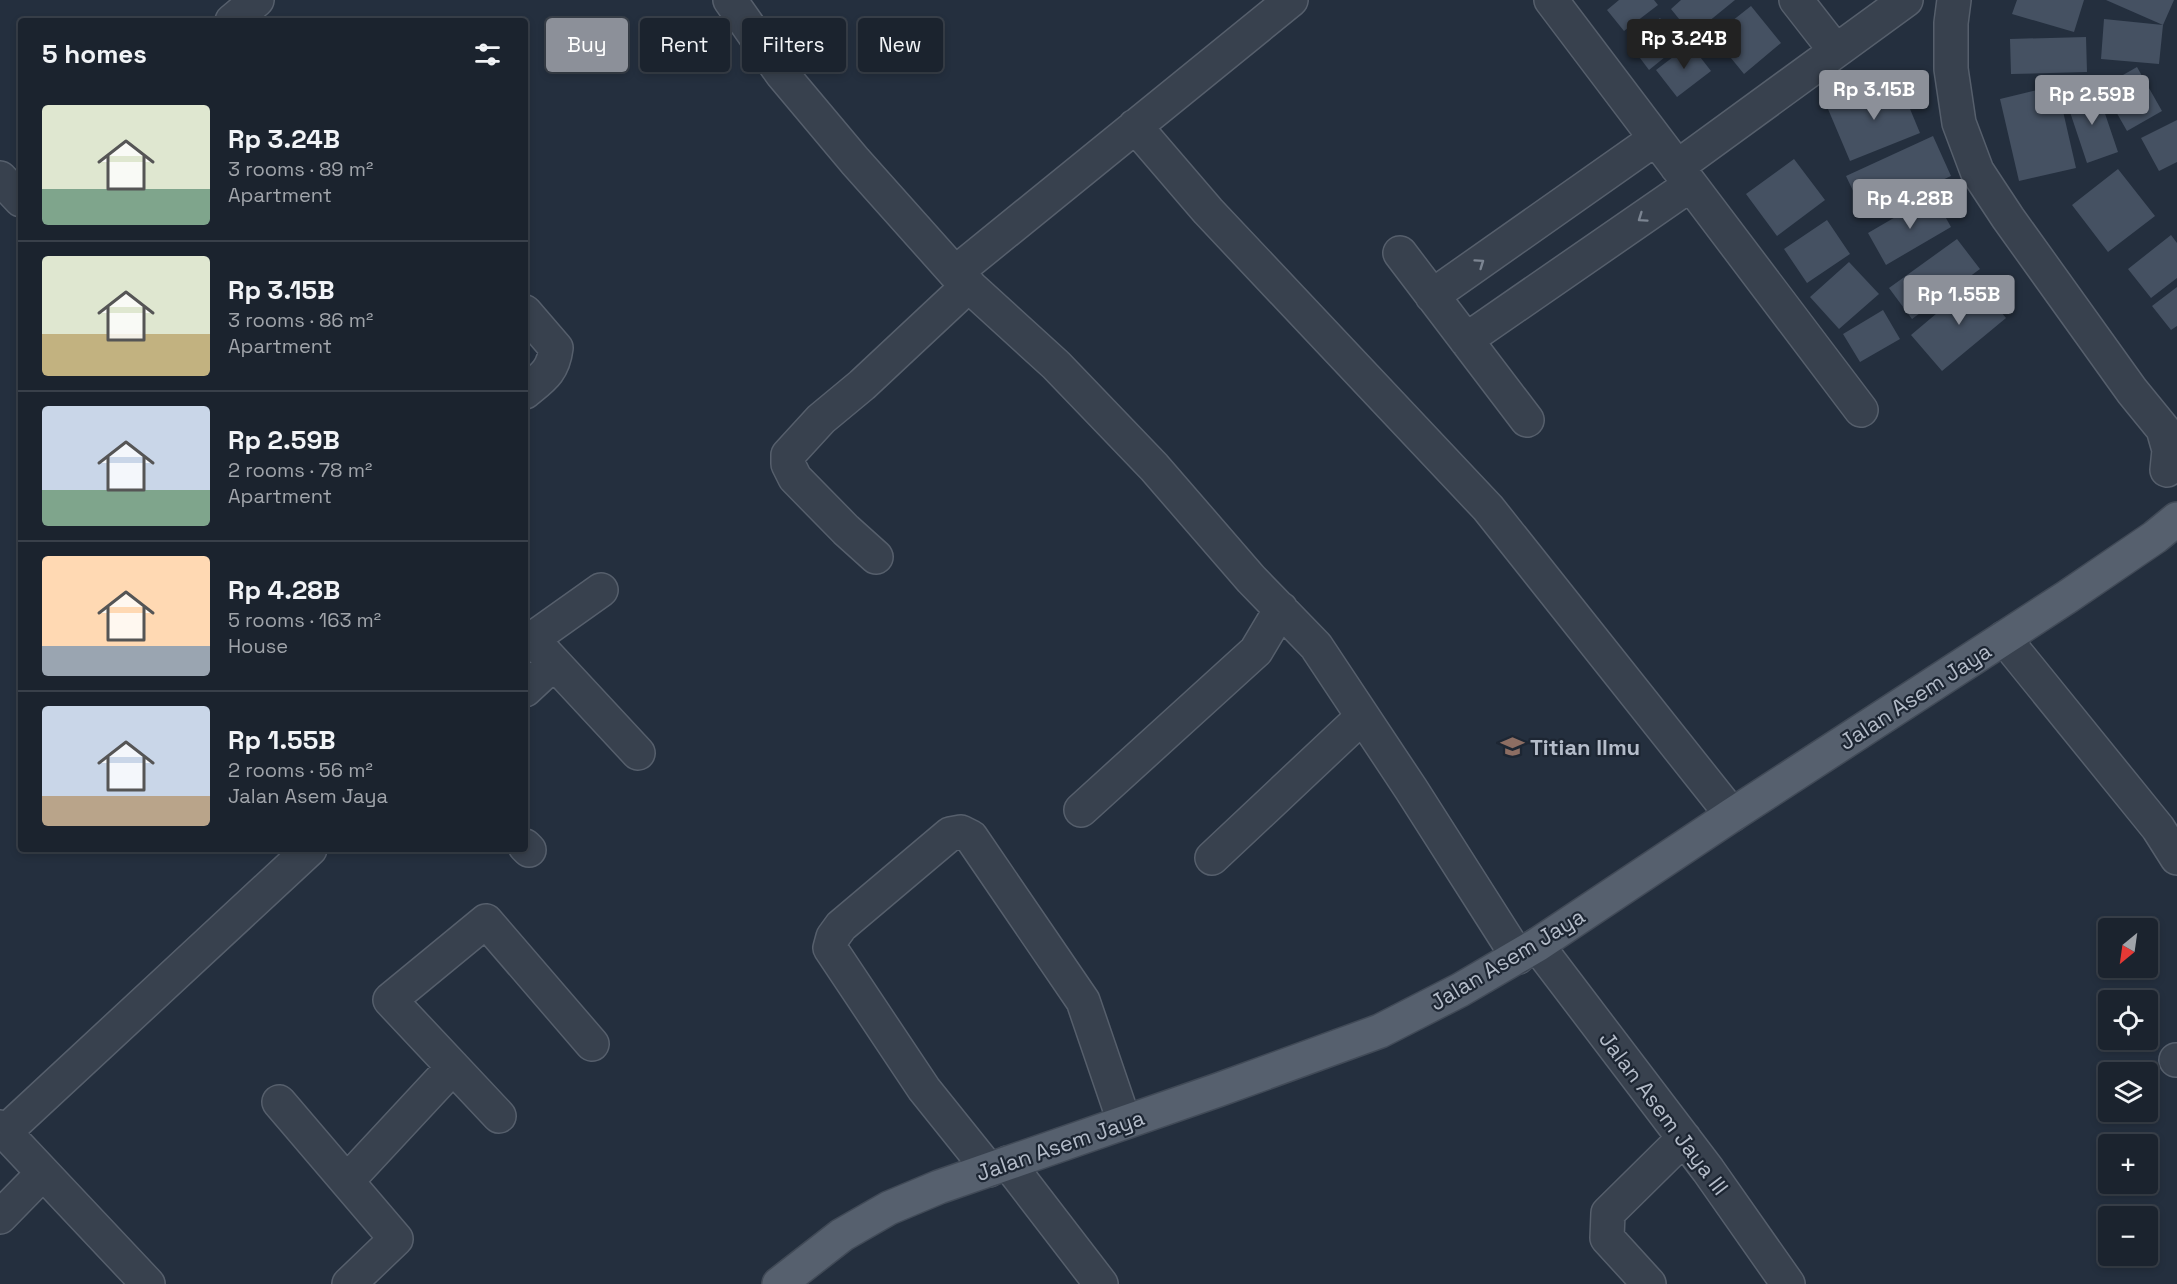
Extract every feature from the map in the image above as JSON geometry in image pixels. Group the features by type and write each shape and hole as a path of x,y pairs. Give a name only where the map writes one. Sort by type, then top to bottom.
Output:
{"main road":[{"name":"Jalan Asem Jaya","path":"779,1284 842,1235 889,1209 939,1186 1380,1031 1460,990 1527,951 2004,638 2146,544 2177,519"}],"street":[{"path":"236,18 257,0"},
{"name":"Jalan Asem Jaya III","path":"730,0 782,74 855,161 962,279 1065,373 1154,467 1251,579 1316,646 1362,717 1527,951 1684,1138 1788,1284"},
{"path":"876,556 846,530 795,478 788,464 788,455 821,419 862,385 962,279 1135,126 1291,0"},
{"path":"1551,0 1861,410"},
{"path":"1796,0 1835,50"},
{"path":"1466,340 1684,176 1835,50 1906,0"},
{"path":"1954,0 1951,22 1951,69 1959,123 1977,171 2132,391 2163,429 2169,450 2167,470"},
{"path":"1135,126 1208,211 1488,508 1732,815"},
{"path":"1432,296 1655,139"},
{"path":"1400,253 1527,420"},
{"path":"528,315 556,348 554,362 545,375 528,389"},
{"path":"601,590 529,641 554,663 638,753"},
{"path":"1081,810 1256,651 1281,609"},
{"path":"2004,638 2158,828 2177,858"},
{"path":"528,687 554,663"},
{"path":"1212,858 1362,717"},
{"path":"1101,1284 998,1166 924,1089 830,948 833,937 840,926 950,834 961,832 971,837 1083,1001 1124,1121"},
{"path":"148,1284 3,1129 307,852"},
{"path":"499,1116 390,1000 486,921 592,1044"},
{"path":"346,1181 453,1067"},
{"path":"279,1102 396,1239 349,1284"},
{"path":"1648,1284 1606,1238 1608,1212 1684,1138"},
{"path":"0,1217 43,1173"}],"building":[{"path":"1619,0 1654,0 1658,5 1624,31 1607,10"},
{"path":"1681,0 1735,0 1692,35 1671,9"},
{"path":"2017,0 2084,0 2074,32 2012,14"},
{"path":"2106,0 2174,0 2163,25"},
{"path":"1751,6 1781,43 1744,74 1713,36"},
{"path":"1660,18 1681,44 1649,70 1628,42"},
{"path":"2104,19 2163,25 2159,64 2101,59"},
{"path":"2086,37 2087,72 2011,74 2010,39"},
{"path":"1690,44 1711,71 1677,97 1656,70"},
{"path":"2137,67 2162,111 2127,131 2102,87"},
{"path":"1898,80 1920,133 1850,161 1828,109"},
{"path":"2057,85 2076,168 2019,181 2000,99"},
{"path":"2097,90 2118,152 2087,163 2066,100"},
{"path":"2177,120 2177,162 2159,171 2141,138"},
{"path":"1933,136 1951,176 1865,216 1846,176"},
{"path":"1794,159 1825,200 1777,236 1746,194"},
{"path":"2118,169 2155,216 2108,252 2072,205"},
{"path":"1933,195 1951,227 1886,265 1868,233"},
{"path":"1827,220 1850,254 1807,283 1784,249"},
{"path":"2171,235 2177,243 2177,278 2151,298 2128,269"},
{"path":"1957,239 1980,269 1912,319 1889,288"},
{"path":"1849,262 1879,294 1839,329 1810,297"},
{"path":"1975,281 2006,318 1942,371 1911,335"},
{"path":"2177,287 2177,326 2171,330 2152,306"},
{"path":"1883,310 1900,339 1860,362 1843,334"}],"place":[{"name":"Titian Ilmu","path":"1512,747"}]}
